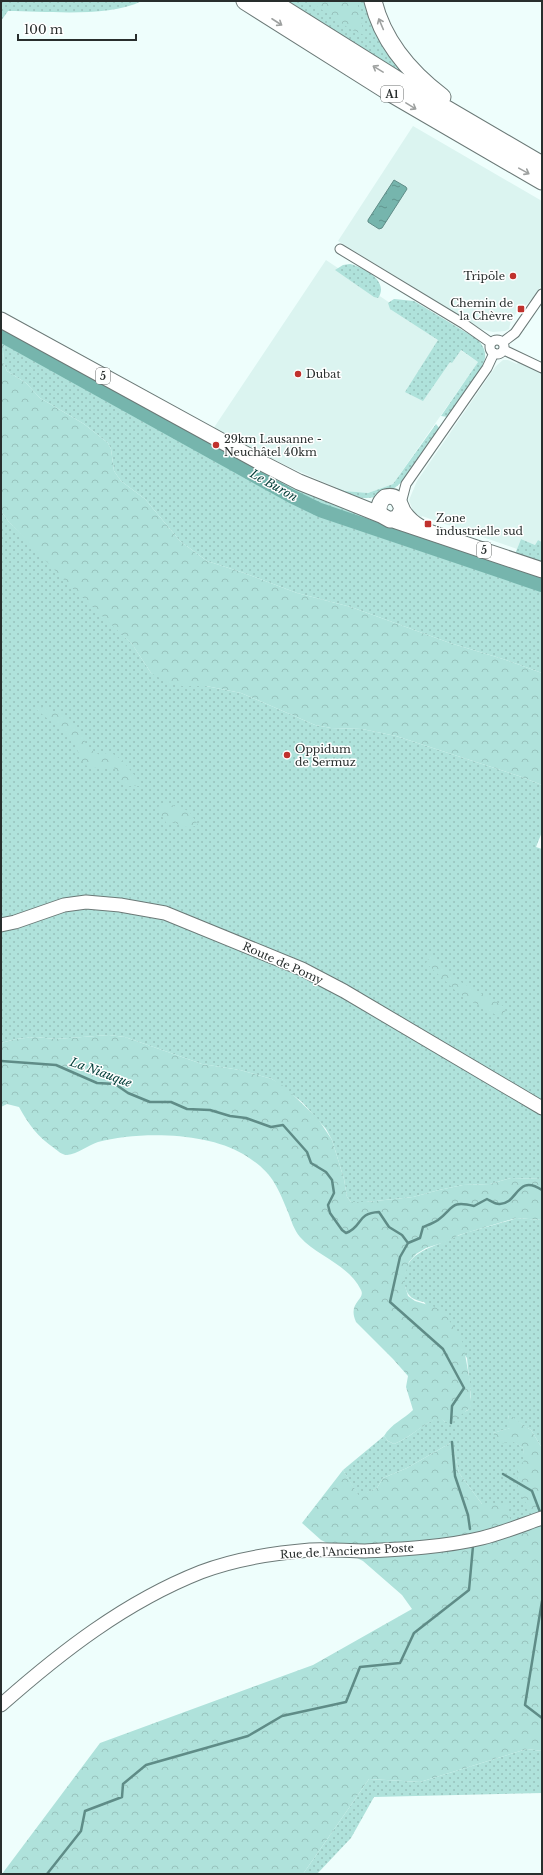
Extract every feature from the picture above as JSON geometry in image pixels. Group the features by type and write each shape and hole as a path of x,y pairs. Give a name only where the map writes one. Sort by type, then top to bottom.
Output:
{"highway":[{"name":"A1","path":"245,1 394,95 542,181"},
{"name":"A1","path":"271,1 378,69 542,165"},
{"path":"373,1 387,37 411,70 431,89 496,139"}],"main road":[{"name":"5","path":"1,320 299,482 337,497 368,501 392,507 426,530 542,570"}],"street":[{"path":"340,249 464,324 491,343"},
{"path":"491,343 490,349 494,353 500,354 503,346 517,330 542,294"},
{"path":"491,343 498,339 503,346 542,368"},
{"path":"392,507 406,484 487,368 494,353"},
{"path":"392,507 406,484"},
{"name":"Route de Pomy","path":"1,924 15,922 64,904 86,902 120,905 171,916 302,969 344,991 542,1108"},
{"name":"Rue de l'Ancienne Poste","path":"1,1705 42,1669 78,1641 114,1617 148,1596 202,1572 228,1563 276,1554 311,1550 365,1551 441,1545 480,1538 542,1518"}],"shaded area":[{"path":"413,126 542,201 542,285 532,299 523,308 521,307 511,320 509,329 505,331 493,332 481,329 338,241"},
{"path":"326,260 478,362 393,484 368,493 345,491 337,488 289,467 213,429"},
{"path":"522,354 542,363 542,542 538,540 535,545 521,539 517,549 422,516 421,518 413,511 409,500 417,481 496,366 503,360 508,360 517,364"}],"green space":[{"path":"1,1 142,1 112,10 95,12 8,11 1,21"},
{"path":"288,1 370,1 414,82"},
{"path":"309,1 357,1 364,35 350,29"},
{"path":"350,264 362,268 378,281 381,286 381,292 378,298 374,297 335,270 343,265"},
{"path":"394,299 414,301 477,339 483,347 485,358 480,371 448,417 441,416 478,362 461,350 452,363 450,362 423,401 405,392 438,340 390,309 388,303"},
{"path":"1,320 334,503 334,505 542,575 542,673 503,659 450,643 351,607 297,593 207,561 180,541 145,499 121,481 114,471 111,449 108,443 84,424 40,398 26,383 7,371 3,362 5,338 1,335"},
{"path":"1,335 5,338 3,362 7,371 26,383 40,398 84,424 108,443 111,449 114,471 121,481 145,499 180,541 207,561 297,593 351,607 450,643 503,659 542,673 542,785 519,776 396,736 362,729 331,728 315,725 241,693 206,686 182,686 170,684 151,673 132,644 68,584 9,522 1,511"},
{"path":"436,424 440,429 418,463 400,484 389,492 377,497 364,498 334,490 337,488 345,491 368,493 393,484"},
{"path":"1,511 9,522 132,644 151,673 195,686 206,686 241,693 315,725 331,728 362,729 396,736 519,776 542,785 542,832 536,847 542,849 542,1179 511,1178 490,1184 463,1185 413,1197 366,1202 351,1202 347,1197 344,1179 332,1140 326,1129 302,1102 272,1079 240,1070 202,1064 125,1037 109,1035 56,1039 35,1037 16,1039 1,1043"},
{"path":"521,539 535,545 538,540 542,542 542,566 515,554"},
{"path":"37,706 67,716 82,733 87,748 100,755 110,752 122,760 143,786 126,786 118,781 119,773 114,768 103,769 84,765 72,739 37,710"},
{"path":"168,804 189,811 198,825 186,827 175,822 167,824 156,807"},
{"path":"430,956 452,977 503,1006 506,1014 496,1015 458,993 426,963"},
{"path":"109,1035 125,1037 202,1064 240,1070 272,1079 285,1087 318,1119 332,1140 344,1179 347,1197 351,1202 366,1202 413,1197 463,1185 490,1184 511,1178 542,1179 542,1220 516,1218 459,1235 448,1241 426,1248 416,1254 409,1262 405,1275 405,1286 408,1296 415,1301 435,1307 446,1315 463,1343 470,1382 471,1407 451,1423 445,1422 440,1418 428,1423 406,1438 394,1444 388,1441 384,1436 387,1432 413,1410 406,1387 408,1376 356,1322 354,1310 362,1293 356,1281 341,1267 315,1250 300,1237 294,1228 280,1193 272,1178 260,1166 243,1154 211,1141 152,1135 114,1138 98,1142 75,1153 65,1155 48,1144 39,1135 30,1125 19,1107 7,1104 1,1107 1,1043 16,1039 35,1037 56,1039"},
{"path":"516,1218 542,1220 542,1448 531,1430 508,1415 511,1428 493,1433 513,1441 523,1448 535,1520 517,1527 482,1504 459,1473 452,1442 407,1468 383,1478 377,1488 359,1497 343,1470 384,1436 388,1441 394,1444 440,1417 445,1422 451,1422 460,1414 468,1410 471,1397 467,1358 424,1302 414,1299 407,1293 405,1276 410,1261 422,1251 458,1236"},
{"path":"508,1414 531,1430 542,1448 542,1751 527,1749 420,1782 369,1779 303,1874 2,1874 100,1743 313,1665 412,1609 402,1595 363,1561 321,1540 302,1523 343,1470 359,1496 377,1488 383,1478 407,1468 452,1442 459,1473 482,1504 507,1504 512,1528 536,1521 518,1489 517,1468 524,1461 523,1448 512,1441 500,1444 493,1433 510,1428"},
{"path":"527,1749 542,1751 542,1793 374,1797 351,1838 317,1874 303,1874 369,1779 420,1782"}],"water":[{"path":"394,180 407,189 382,228 379,229 368,222 368,220"}],"waterway":[{"name":"Le Buron","path":"1,335 291,496 320,510 542,585"},
{"name":"La Niauque","path":"1,1061 56,1065 97,1083 115,1084 128,1093 150,1102 171,1102 187,1109 210,1110 230,1116 246,1118 271,1127 283,1125 307,1152 311,1163 326,1172 332,1180 334,1193 328,1205 330,1213 342,1230 346,1233 355,1227 367,1215 379,1212 389,1227 402,1235 408,1243"},
{"path":"451,1423 452,1406 464,1388 443,1349 390,1302 400,1257 408,1243 420,1238 423,1227 436,1221 453,1206 460,1204 474,1206 487,1199 498,1204 505,1203 510,1200 522,1187 527,1185 542,1190"},
{"path":"452,1442 455,1476 468,1515 470,1529"},
{"path":"503,1474 532,1491 540,1512"},
{"path":"47,1874 81,1831 85,1811 122,1797 123,1784 146,1765 248,1736 282,1716 346,1702 360,1667 400,1663 414,1633 469,1590 473,1546"},
{"path":"542,1601 525,1705 542,1718"}],"place":[{"name":"Tripōle","path":"513,276"},
{"name":"Chemin de la Chèvre","path":"521,309"},
{"name":"Dubat","path":"298,374"},
{"name":"29km Lausanne - Neuchâtel 40km","path":"216,445"},
{"name":"Zone industrielle sud","path":"428,524"},
{"name":"Oppidum de Sermuz","path":"287,755"}]}
